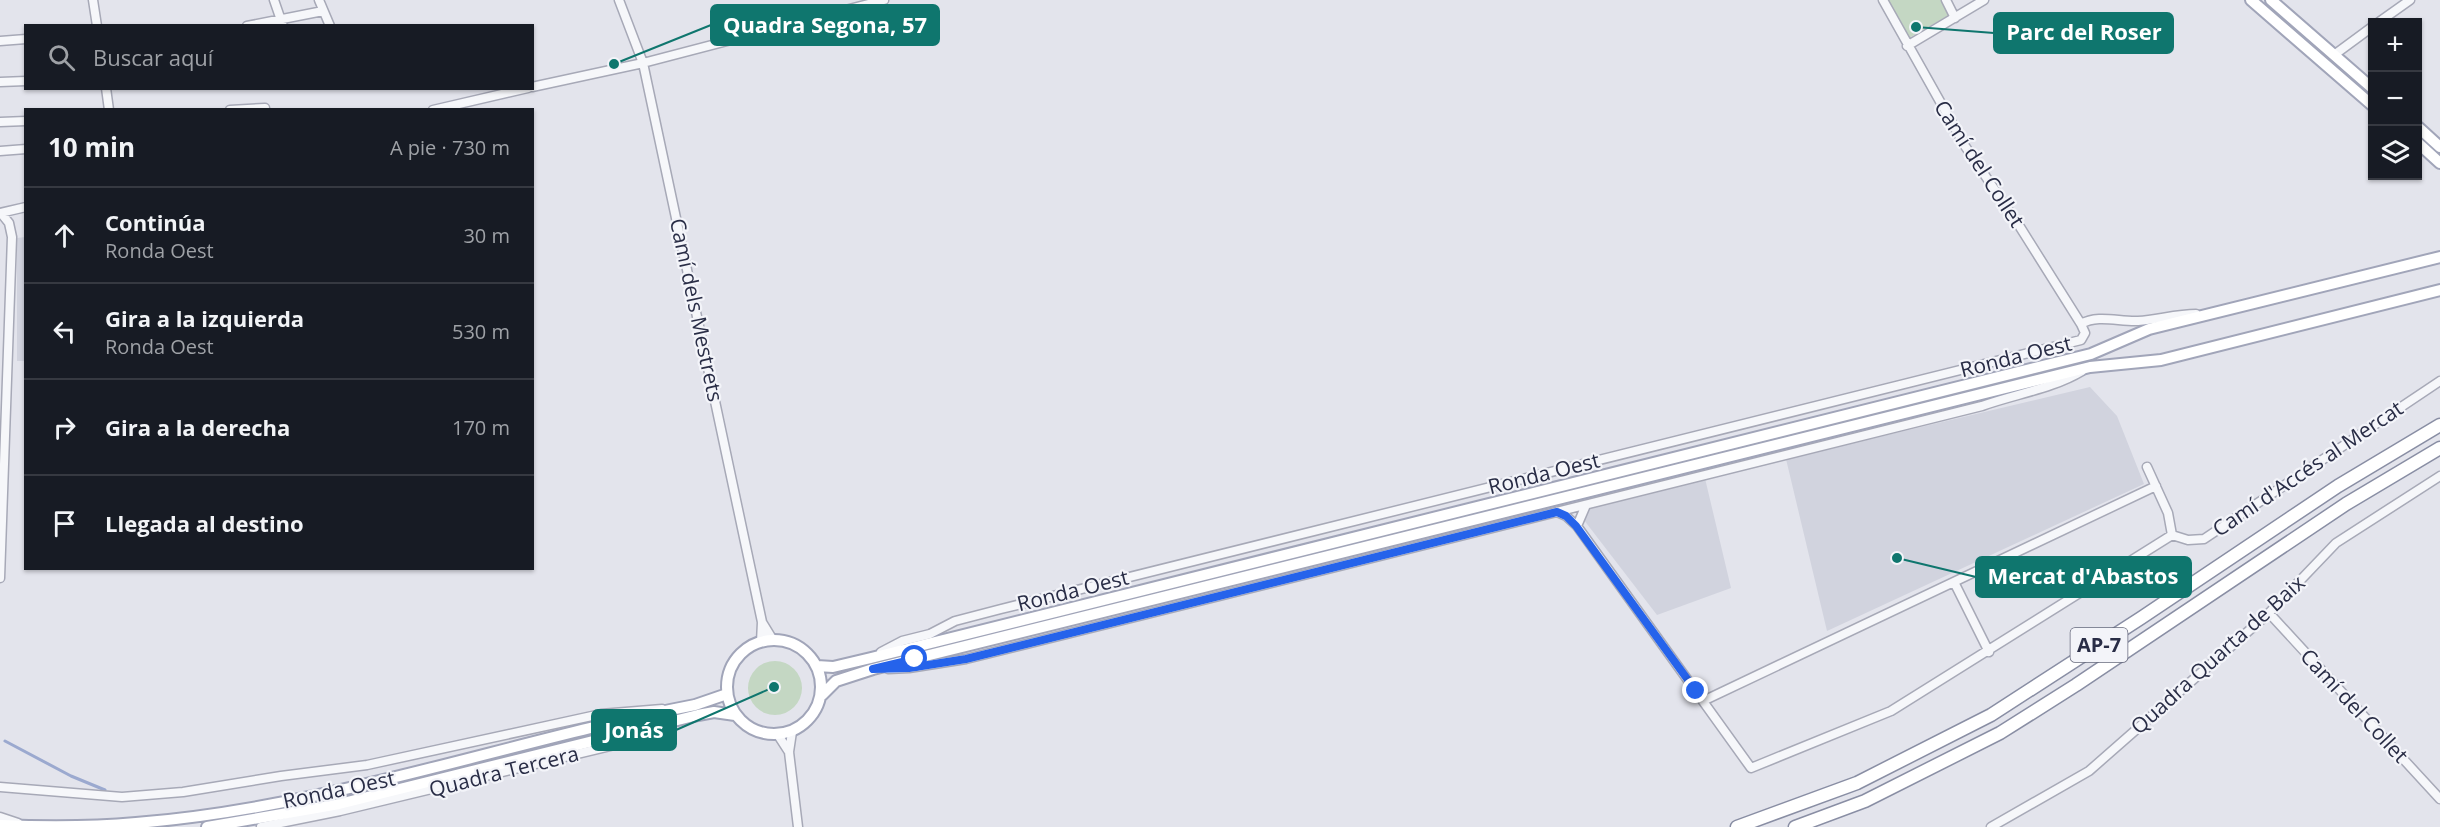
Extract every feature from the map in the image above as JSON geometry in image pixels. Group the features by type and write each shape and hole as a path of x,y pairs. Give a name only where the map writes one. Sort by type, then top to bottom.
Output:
{"highway":[{"name":"AP-7","path":"1737,827 1857,783 1991,715 2338,486 2440,425"},
{"name":"AP-7","path":"1795,827 1865,801 2000,733 2076,685 2346,504 2440,448"}],"main road":[{"path":"2251,0 2368,101"},
{"path":"2271,0 2368,84"},
{"path":"2422,131 2440,147"},
{"path":"2422,147 2440,163"},
{"name":"Ronda Oest","path":"822,694 836,681 872,664 2091,354 2149,329 2440,257"},
{"name":"Ronda Oest","path":"817,666 872,664 2090,367 2161,360 2440,291"},
{"path":"773,640 793,644 810,655 822,680 822,694 810,719 792,732 778,735 755,731 735,714 727,694 728,677 733,663 743,651 761,642 773,640"},
{"name":"Ronda Oest","path":"0,825 113,825 232,812 348,789 727,694"},
{"name":"Ronda Oest","path":"207,827 339,804 714,712 735,714"}],"street":[{"path":"93,0 97,24"},
{"path":"274,0 282,22"},
{"path":"319,0 329,24"},
{"name":"Camí dels Mestrets","path":"619,0 643,63 762,622 761,642"},
{"path":"534,87 643,63 884,0"},
{"name":"Camí del Collet","path":"1882,0 1965,146 2020,227 2081,324"},
{"path":"1946,0 1955,18"},
{"path":"1907,46 1984,0"},
{"path":"2385,18 2410,0"},
{"path":"264,24 324,11"},
{"path":"2334,55 2368,31"},
{"path":"0,41 24,39"},
{"path":"0,82 24,81"},
{"path":"106,90 109,108"},
{"path":"442,108 519,90"},
{"path":"0,122 24,121"},
{"path":"0,151 24,149"},
{"path":"0,578 12,237 9,223 1,213 24,207"},
{"name":"Ronda Oest","path":"872,664 902,641 930,634 955,621 2081,340 2085,333 2081,324 2091,319 2139,321 2179,314 2208,314"},
{"name":"Ronda Oest","path":"872,664 909,668 966,659 1982,406 2013,395 2064,382 2090,367"},
{"name":"Camí d'Accés al Mercat","path":"2172,535 2188,540 2204,539 2440,381"},
{"path":"1557,512 1566,516 1576,526 1751,768 1891,711 1989,652 2172,535 2168,513 2147,467"},
{"name":"Quadra Quarta de Baix","path":"1991,827 2089,771 2269,613 2336,543 2440,476"},
{"path":"1703,701 2156,486"},
{"path":"1576,526 1586,505"},
{"path":"1954,582 1989,652"},
{"name":"Camí del Collet","path":"2269,613 2440,799"},
{"name":"Camí dels Mestrets","path":"762,622 773,640"},
{"name":"Ronda Oest","path":"0,787 122,797 183,792 379,763 601,714 671,709"},
{"name":"Quadra Tercera","path":"261,827 340,811 652,736 672,721"},
{"path":"792,732 789,752 798,827"},
{"path":"778,735 789,752"},
{"path":"0,817 27,826"}],"shaded area":[{"path":"24,237 24,361 17,361 17,238"},
{"path":"2090,387 2117,416 2144,484 1827,631 1786,459"},
{"path":"1703,470 1731,588 1657,615 1577,511 1580,500"}],"green space":[{"path":"1888,0 1941,0 1949,15 1909,38"},
{"path":"770,661 780,661 790,665 798,673 802,688 798,703 790,711 780,715 770,715 760,711 752,703 748,693 748,683 752,673 760,665"}],"waterway":[{"path":"5,741 71,776 105,790"}],"place":[{"name":"Parc del Roser","path":"1916,27"},
{"name":"Quadra Segona, 57","path":"614,64"},
{"name":"Mercat d'Abastos","path":"1897,558"},
{"name":"Jonás","path":"774,687"}],"route":[{"path":"915,659 873,669 909,668 966,659 1557,512 1566,516 1576,526 1696,691"}]}
